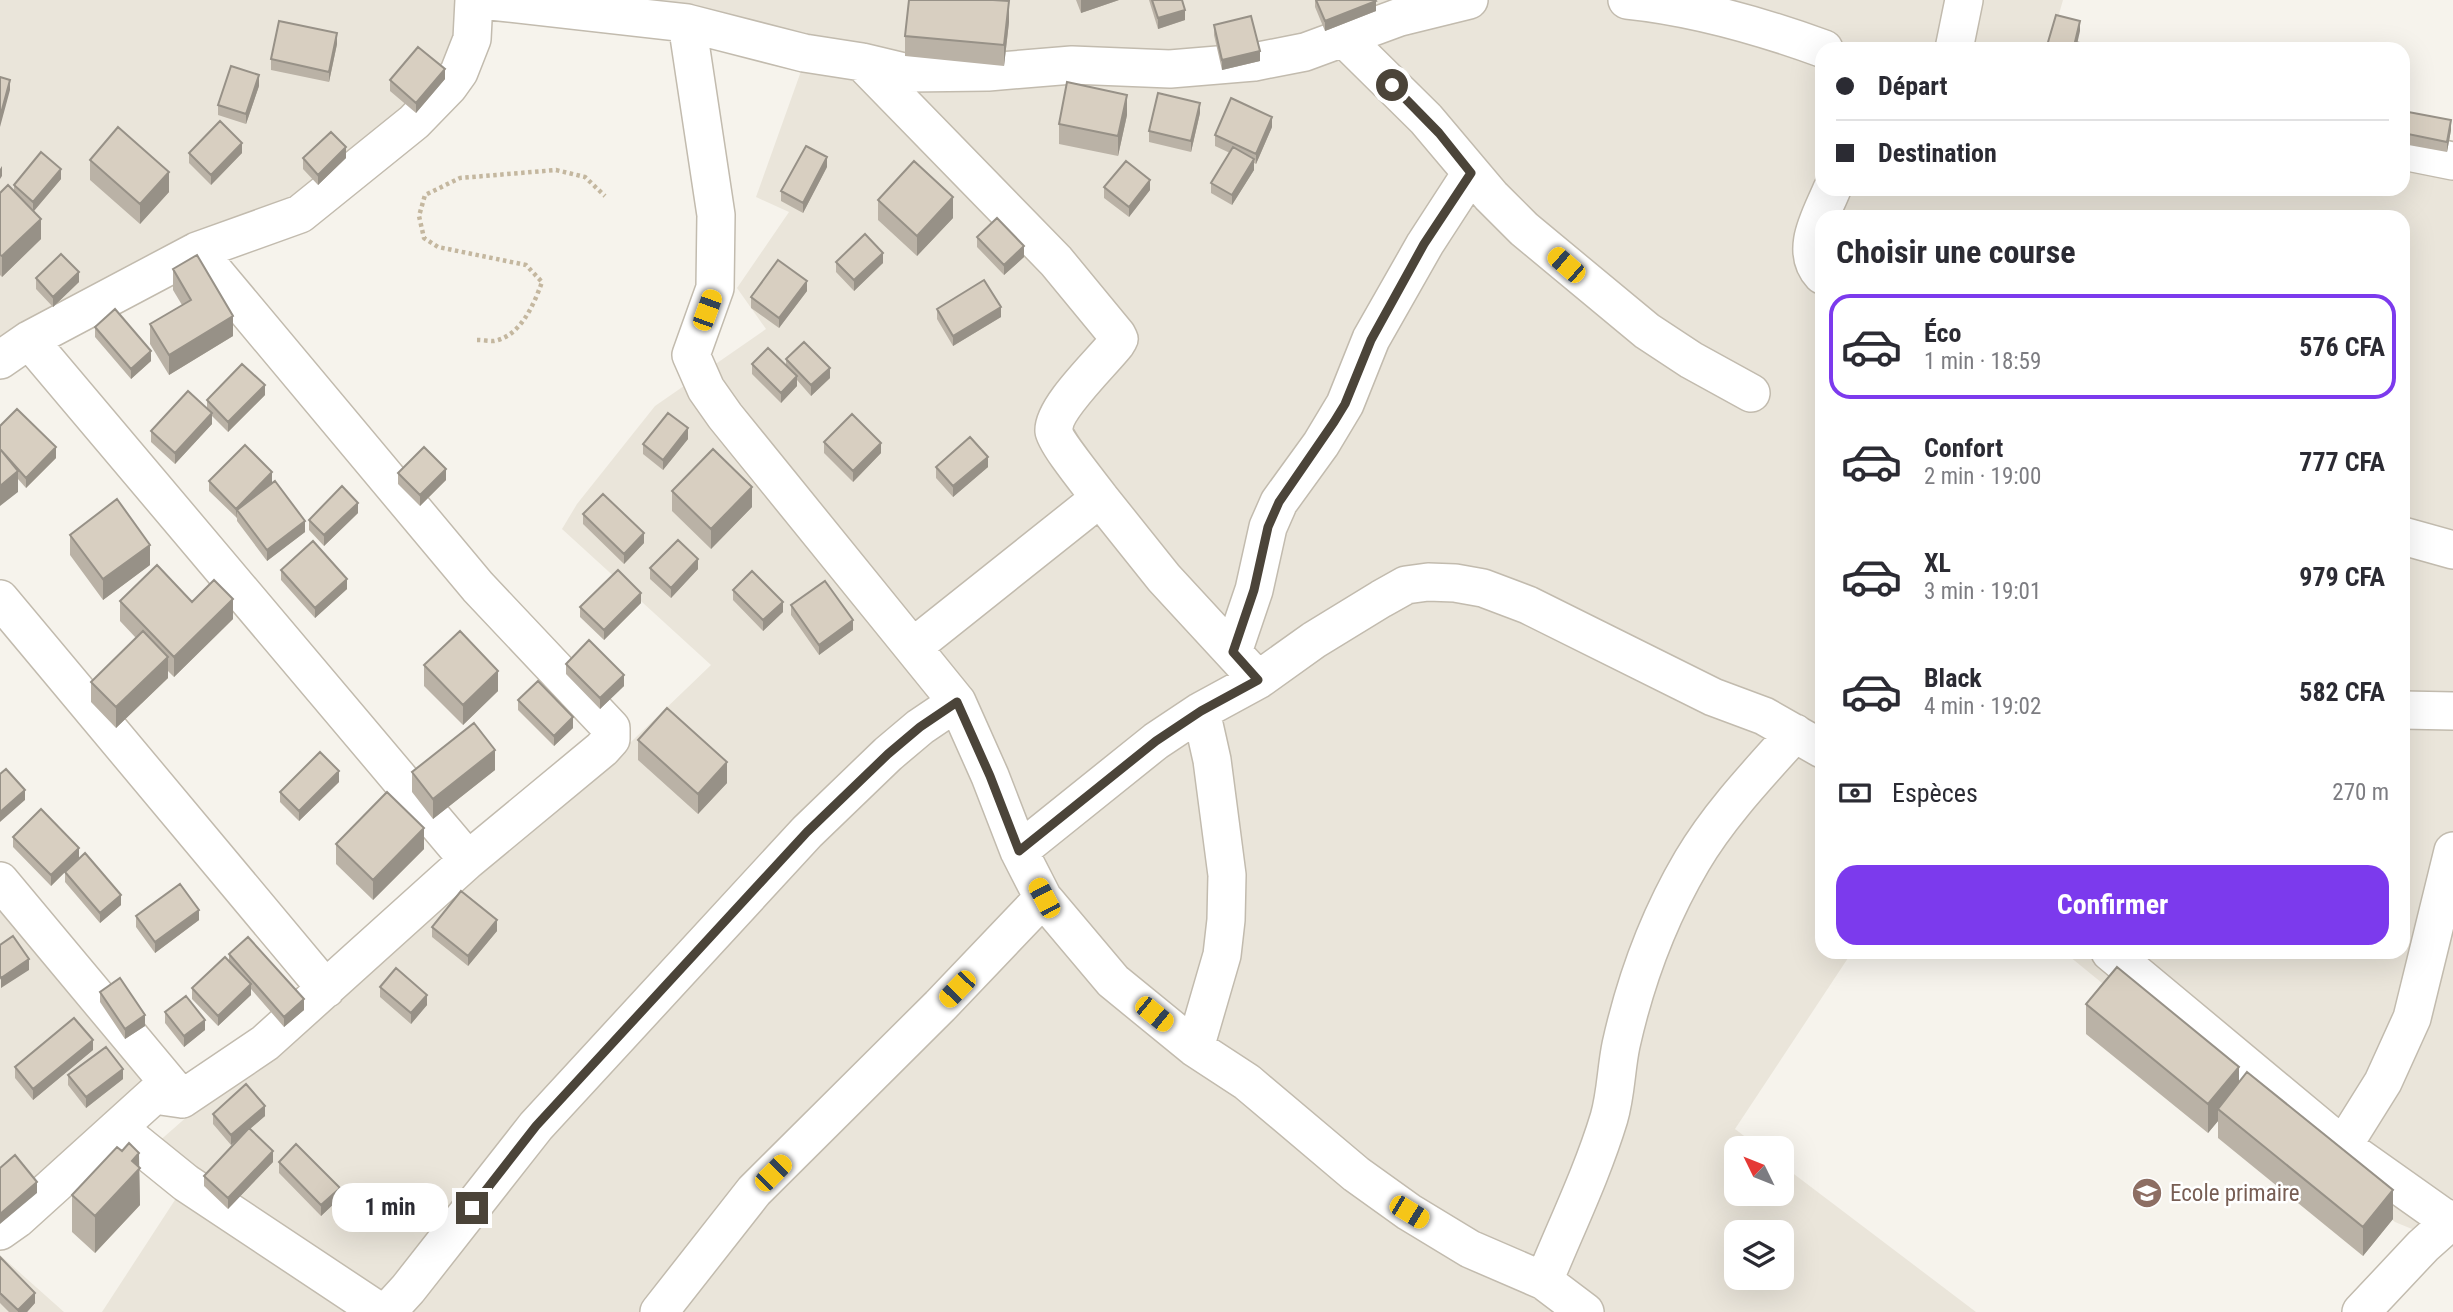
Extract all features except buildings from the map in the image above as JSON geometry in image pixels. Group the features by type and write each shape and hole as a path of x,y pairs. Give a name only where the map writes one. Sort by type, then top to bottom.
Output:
{"street":[{"path":"468,860 14,350 197,251 300,214 414,122 449,86 463,65 472,39 474,0"},
{"path":"482,0 687,23 804,53 862,62 908,73 988,72 1072,65 1170,69 1254,62 1305,52 1400,17 1469,0"},
{"path":"1627,0 1668,4 1774,30 1815,46"},
{"path":"1955,42 1964,0"},
{"path":"687,23 716,215 715,288 691,355 706,389 725,416 957,702 1019,851 1044,898 1113,981 1195,1048 1247,1083 1356,1174 1409,1212 1470,1249 1544,1281 1585,1312"},
{"path":"1345,38 1426,119 1471,173 1524,229 1616,308 1691,360 1751,393"},
{"path":"862,62 1056,261 1117,335 1119,339 1116,344 1059,412 1054,431 1059,444 1164,578 1258,680"},
{"path":"2410,152 2453,161"},
{"path":"1233,652 1254,590 1268,527 1279,502 1321,444 1339,413 1371,340 1424,244 1471,173"},
{"path":"1815,230 1810,252 1815,268"},
{"path":"0,1231 17,1219 154,1096 182,1099 265,1043 468,860 611,739 611,728 478,587 197,251"},
{"path":"913,647 1100,498"},
{"path":"2410,538 2453,550"},
{"path":"1019,851 1156,741 1201,711 1258,680 1314,640 1406,585 1428,582 1455,583 1483,588 1528,605 1713,697 1764,716 1808,741 1713,831 1692,861 1669,906 1631,1006 1610,1115 1597,1154 1544,1281"},
{"path":"0,599 326,989"},
{"path":"387,1312 536,1126 807,832 888,754 920,727 957,702"},
{"path":"2410,709 2453,711"},
{"path":"1195,1048 1222,955 1227,875 1209,737 1201,711"},
{"path":"2343,1146 2383,1082 2412,1018 2453,857"},
{"path":"0,881 12,916 182,1099"},
{"path":"659,1312 754,1191 1044,898"},
{"path":"2118,959 2343,1146 2452,1222 2361,1312"},
{"path":"118,1128 186,1183 380,1312"}],"path":[{"path":"477,340 495,341 517,329 535,301 542,282 526,265 438,247 424,238 419,216 425,194 460,178 556,170 585,177 605,196"}],"shaded area":[{"path":"0,0 2063,0 2051,42 1815,42 1815,196 2410,196 2410,146 2453,155 2453,1228 2441,1241 2395,1222 2073,959 2410,959 2410,210 1815,210 1815,959 1847,959 1735,1129 1744,1136 1724,1136 1724,1206 1794,1206 1794,1174 1976,1312 102,1312 186,1183 148,1151 488,852 607,765 711,665 562,529 577,504 655,406 766,329 737,288 789,212 756,197 805,60 639,31 476,21 416,131 0,362"},
{"path":"0,912 154,1095 0,1231"},
{"path":"0,1255 64,1312 0,1312"}],"place":[{"name":"Ecole primaire","path":"2147,1193"}],"route":[{"path":"472,1208 536,1126 807,832 888,754 937,715 957,702 1019,851 1156,741 1201,711 1258,680 1233,652 1254,590 1271,518 1345,404 1371,340 1424,244 1471,173 1439,133 1392,85"}]}
